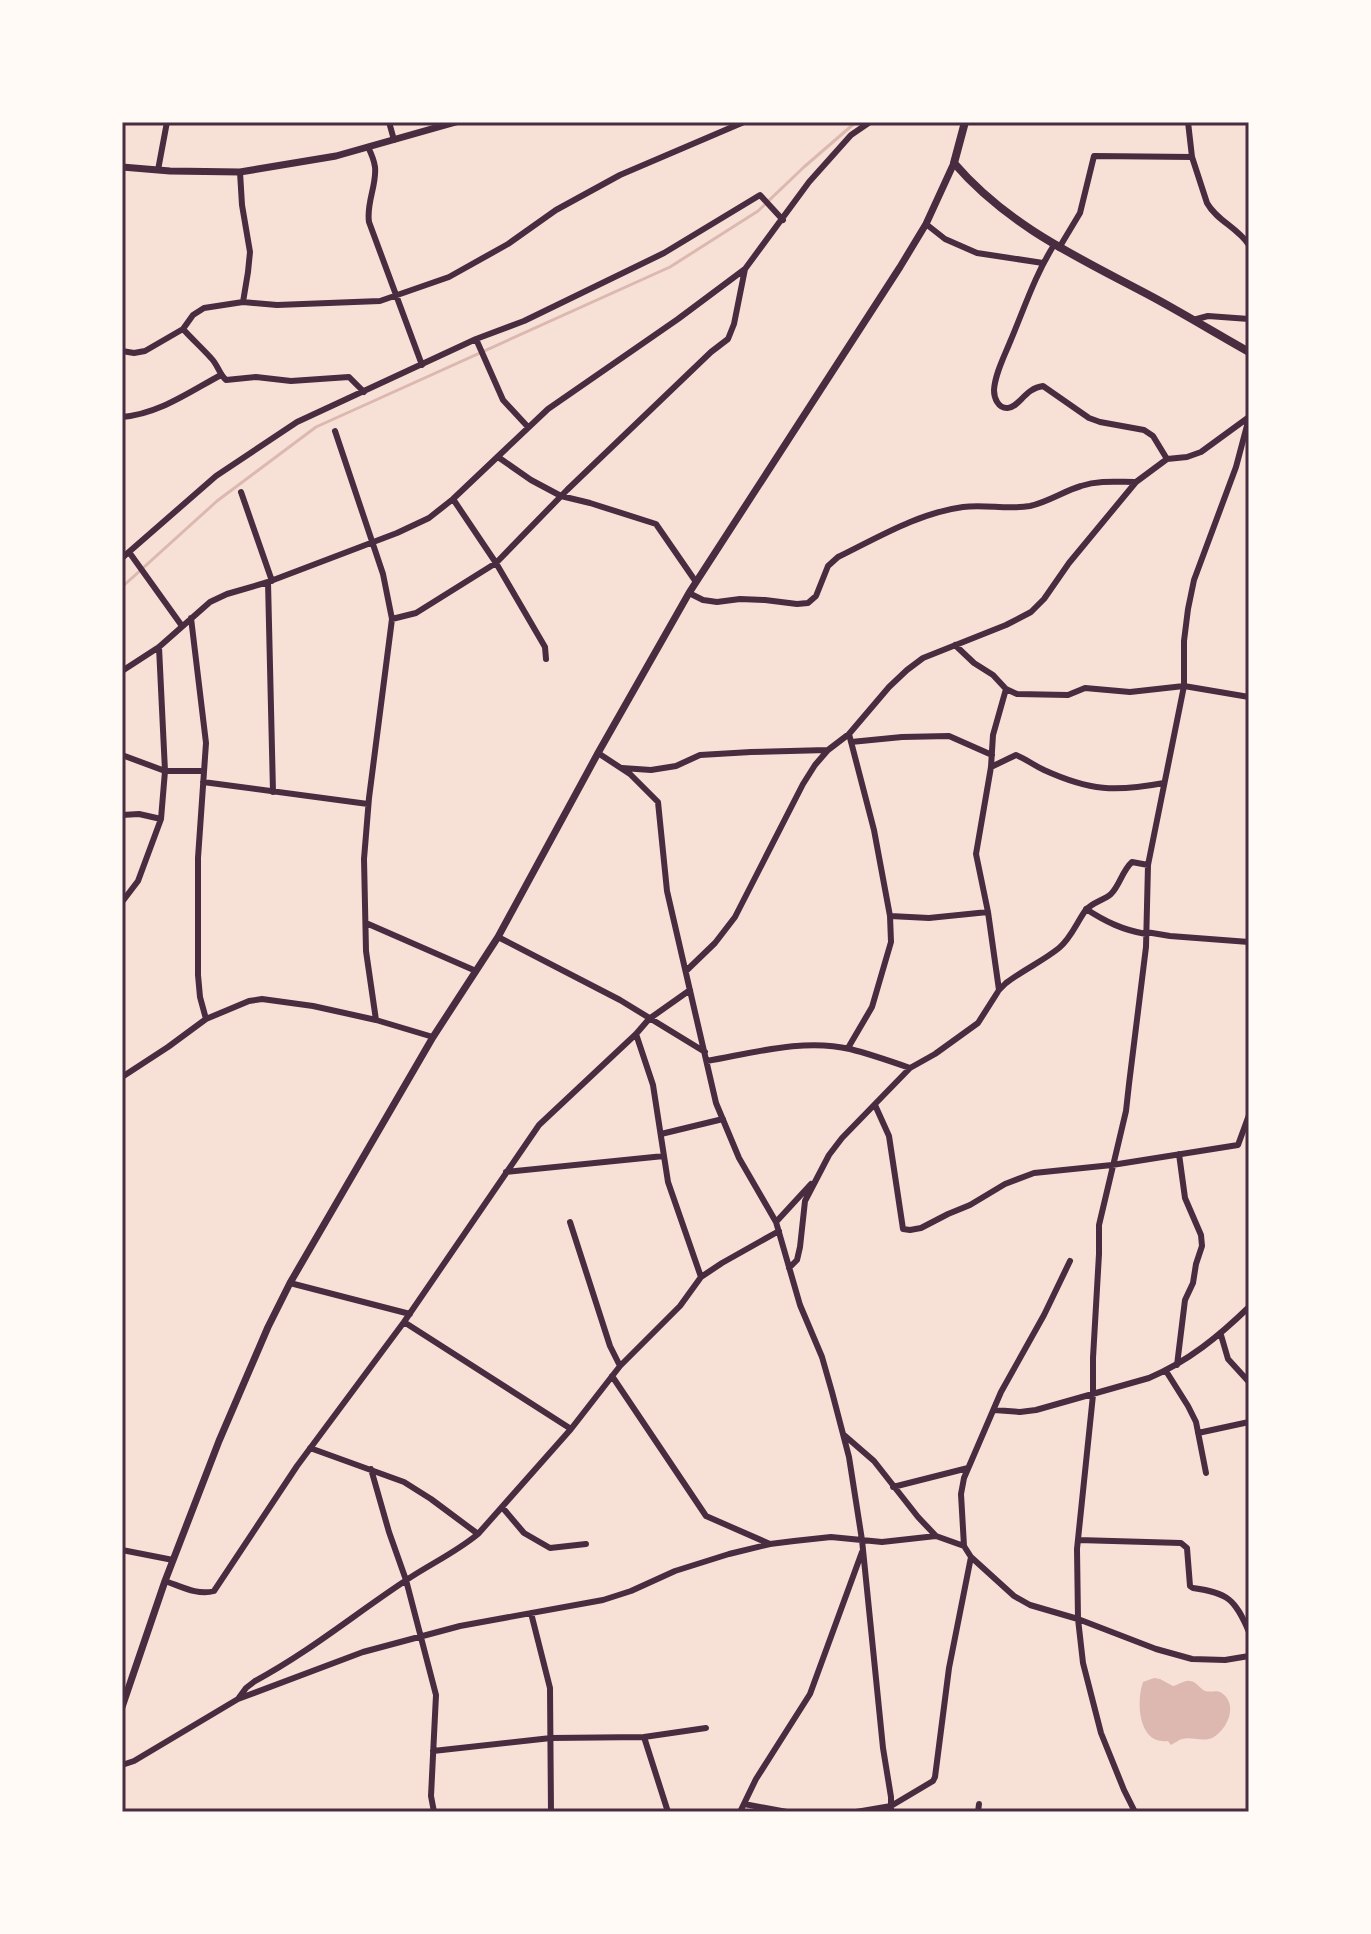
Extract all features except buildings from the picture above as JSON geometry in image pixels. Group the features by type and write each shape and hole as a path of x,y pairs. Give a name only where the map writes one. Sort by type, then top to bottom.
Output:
{"main road":[{"path":"965,122 954,163 1026,228 1249,352"}],"street":[{"path":"158,170 167,122"},
{"path":"389,122 394,140"},
{"path":"122,167 240,172 336,156 456,122"},
{"path":"122,351 145,351 183,329 193,315 204,308 243,302 277,305 380,301 449,277 508,244 556,210 620,175 744,122"},
{"path":"122,671 159,647 210,602 270,582 429,518 548,409 745,269 809,182 851,135 870,122"},
{"path":"1188,122 1192,157 1211,210 1240,232 1249,245"},
{"path":"368,147 375,164 369,222 422,365"},
{"path":"1167,459 1153,436 1144,430 1089,418 1043,386 1031,389 1011,408 1005,408 994,397 995,384 1043,263 1080,213 1094,156 1192,157"},
{"path":"122,1707 165,1581 225,1426 290,1283 433,1037 498,937 689,593 900,267 926,224 954,163"},
{"path":"240,172 250,252 243,302"},
{"path":"122,558 131,556 216,476 297,422 524,321 664,253 762,195 783,220"},
{"path":"926,224 945,239 977,253 1043,263"},
{"path":"392,619 416,613 496,563 561,496 728,339 745,269"},
{"path":"1193,320 1208,316 1249,319"},
{"path":"183,329 213,359 221,375 229,380 256,377 291,381 349,377 364,392"},
{"path":"477,342 503,400 528,427"},
{"path":"122,417 170,405 221,375"},
{"path":"686,971 715,943 735,917 815,765 828,750 850,738 889,687 923,658 1031,612 1136,482 1167,459 1201,452 1249,417"},
{"path":"1135,1812 1101,1733 1083,1663 1078,1619 1078,1540 1093,1395 1098,1238 1128,1097 1146,947 1148,865 1184,686 1188,609 1194,580 1236,467 1249,417"},
{"path":"335,431 383,574 392,619 368,804 364,859 366,951 376,1020"},
{"path":"498,457 561,496 656,524 696,582"},
{"path":"689,593 717,602 740,599 808,603 816,596 828,566 838,557 927,516 962,507 1013,508 1033,505 1097,482 1136,482"},
{"path":"241,492 270,582 273,792"},
{"path":"453,499 496,563 545,647 546,659"},
{"path":"131,556 182,626"},
{"path":"191,618 206,743 198,858 198,975 206,1019"},
{"path":"955,645 1006,689 1017,694 1068,695 1085,688 1130,692 1184,686 1249,697"},
{"path":"122,902 138,881 161,819 165,771 159,647"},
{"path":"999,990 976,854 991,767 993,735 1006,689"},
{"path":"850,738 949,736 992,755"},
{"path":"848,1048 872,1007 891,942 890,916 874,830 850,738"},
{"path":"622,768 651,770 676,766 700,755 828,750"},
{"path":"598,753 622,768 658,802 667,891 716,1103 739,1158 776,1222 800,1305 822,1357 849,1457 862,1540 891,1809"},
{"path":"122,755 165,771 204,771"},
{"path":"991,767 1016,755 1068,780 1093,787 1122,790 1164,783"},
{"path":"203,782 368,804"},
{"path":"122,815 139,814 161,819"},
{"path":"789,1268 797,1260 805,1201 829,1155 842,1138 910,1068 978,1023 999,990 1059,948 1086,909 1102,901 1115,889 1132,862 1148,865"},
{"path":"1086,909 1108,923 1131,932 1249,942"},
{"path":"890,916 929,918 988,912"},
{"path":"365,923 476,971"},
{"path":"498,937 620,1000 705,1052"},
{"path":"165,1581 197,1592 214,1591 310,1448 410,1314 539,1125 649,1019 690,990"},
{"path":"122,1077 206,1019 249,1001 262,999 313,1006 433,1037"},
{"path":"636,1034 653,1085 668,1182 701,1277"},
{"path":"707,1061 808,1045 848,1048 910,1068"},
{"path":"875,1105 889,1136 903,1229 910,1230 978,1202 1005,1184 1034,1173 1112,1165 1238,1145 1246,1134 1249,1115"},
{"path":"661,1134 723,1119"},
{"path":"1177,1365 1185,1300 1193,1283 1202,1246 1201,1235 1185,1198 1179,1154"},
{"path":"506,1172 664,1156"},
{"path":"776,1222 816,1179"},
{"path":"570,1222 610,1346 620,1366"},
{"path":"238,1699 255,1681 324,1638 406,1580 460,1549 478,1534 571,1429 620,1366 680,1306 701,1277 779,1231"},
{"path":"1070,1261 1001,1392 968,1468 961,1494 964,1546 971,1557 1021,1601 1192,1659 1225,1660 1249,1656"},
{"path":"290,1283 410,1314"},
{"path":"994,1410 1036,1410 1149,1378 1177,1365 1221,1335 1249,1307"},
{"path":"404,1322 571,1429"},
{"path":"1221,1335 1228,1359 1249,1382"},
{"path":"1166,1371 1188,1406 1198,1433 1206,1473"},
{"path":"612,1376 706,1516 770,1544"},
{"path":"1198,1433 1249,1422"},
{"path":"843,1434 874,1461 936,1536"},
{"path":"310,1448 404,1482 478,1534"},
{"path":"893,1487 968,1468"},
{"path":"371,1469 406,1580 436,1695 431,1796 434,1812"},
{"path":"502,1507 524,1533 550,1548 586,1544"},
{"path":"122,1765 134,1761 238,1699 363,1652 460,1626 603,1600 675,1571 729,1554 770,1544 831,1537 882,1542 936,1536 964,1546"},
{"path":"1078,1540 1181,1543 1187,1548 1190,1586 1223,1594 1231,1600 1249,1632"},
{"path":"740,1812 756,1779 810,1694 863,1549"},
{"path":"122,1550 173,1560"},
{"path":"856,1812 891,1809 933,1781 937,1771 949,1668 971,1557"},
{"path":"531,1613 550,1688 551,1812"},
{"path":"433,1751 551,1738 644,1737 706,1728"},
{"path":"644,1737 668,1812"},
{"path":"744,1804 787,1812"}],"shaded area":[{"path":"1154,1678 1173,1686 1190,1681 1205,1691 1223,1694 1230,1711 1223,1729 1210,1739 1186,1738 1171,1745 1168,1741 1150,1736 1142,1720 1140,1700 1143,1682"}],"waterway":[{"path":"122,587 217,501 316,427 670,267 758,211 856,122"}]}
